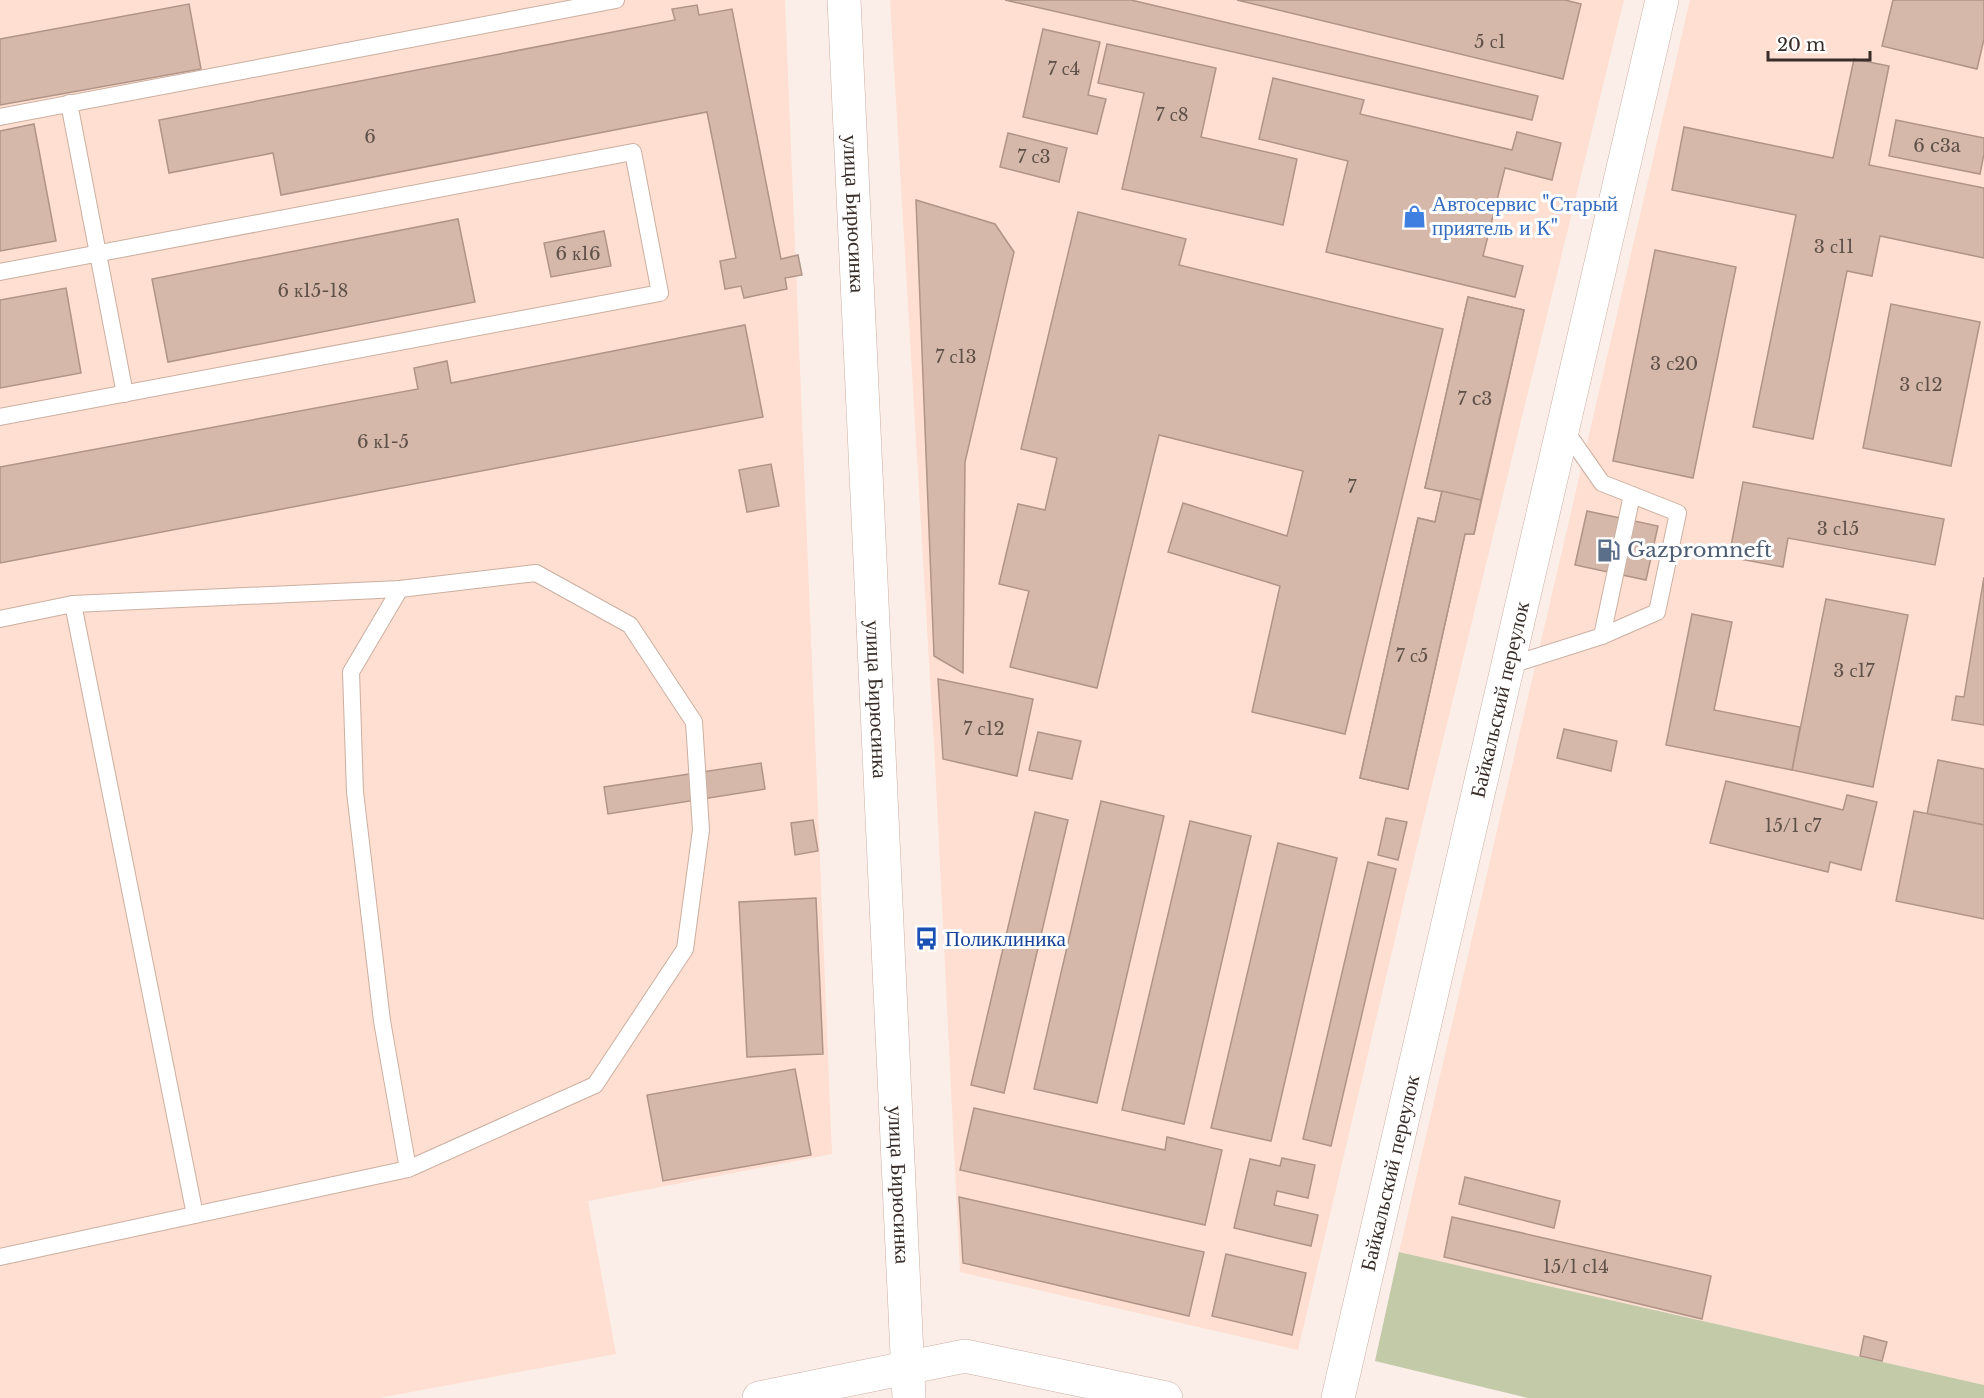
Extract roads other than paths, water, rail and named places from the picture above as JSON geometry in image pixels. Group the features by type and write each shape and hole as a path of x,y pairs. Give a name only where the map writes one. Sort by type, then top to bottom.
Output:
{"street":[{"name":"улица Бирюсинка","path":"844,0 909,1382"},
{"name":"Байкальский переулок","path":"1338,1398 1662,0"},
{"path":"759,1398 909,1382 965,1356 1166,1398"}],"lane":[{"path":"0,117 616,0"},
{"path":"69,103 125,394"},
{"path":"0,272 633,152 660,292 0,417"},
{"path":"1508,666 1602,636 1657,612 1678,513 1602,483 1563,427"},
{"path":"1602,636 1632,495"},
{"path":"0,619 73,604 400,589 536,573 630,625 694,722 700,830 685,949 595,1085 408,1169 0,1257"},
{"path":"400,589 351,672 355,792 382,1021 408,1169"},
{"path":"73,604 195,1215"}],"place":[{"name":"Автосервис \"Старый приятель и К\"","path":"1414,216"},
{"name":"Gazpromneft","path":"1609,550"},
{"name":"Поликлиника","path":"927,939"}]}
